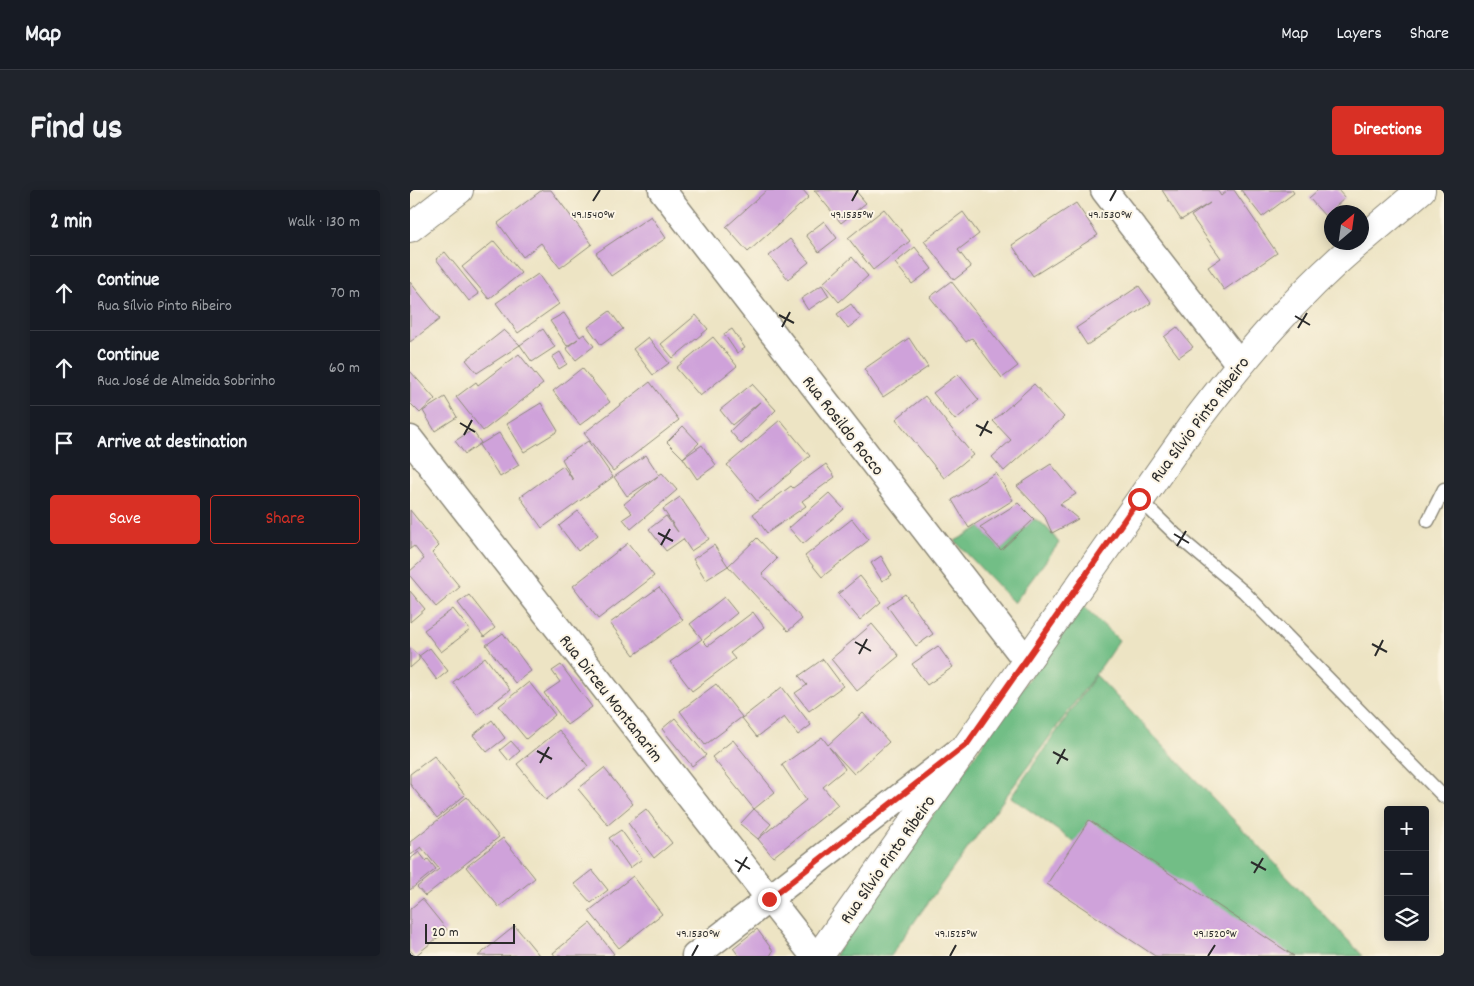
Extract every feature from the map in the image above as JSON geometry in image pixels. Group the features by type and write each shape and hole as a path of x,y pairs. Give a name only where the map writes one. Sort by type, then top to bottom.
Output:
{"street":[{"path":"410,228 459,190"},
{"name":"Rua Rosildo Rocco","path":"662,190 1026,660"},
{"path":"1104,190 1239,364"},
{"path":"1369,234 1421,190"},
{"name":"Rua Sílvio Pinto Ribeiro","path":"819,956 1192,426 1239,364 1289,308 1325,271 1349,250"},
{"name":"Rua Dirceu Montanarim","path":"410,439 814,956"},
{"path":"696,956 967,744"}],"lane":[{"path":"1428,521 1444,489"},
{"path":"1139,499 1175,534 1244,592 1444,797"}],"green space":[{"path":"1034,519 1045,526 1059,543 1014,603 955,541 980,527 1001,550"},
{"path":"1081,604 1119,640 1103,664 891,956 834,956"},
{"path":"1096,675 1363,956 1294,956 1074,842 1011,797"}],"building":[{"path":"542,190 551,190 592,244 560,268 541,243 523,257 498,223"},
{"path":"767,190 803,190 809,197 748,252 726,227"},
{"path":"814,190 855,190 866,203 841,223"},
{"path":"1162,190 1217,190 1221,196 1228,190 1234,190 1277,253 1224,290 1208,267 1221,258 1191,216 1210,203 1181,220"},
{"path":"1241,190 1292,190 1294,193 1262,217"},
{"path":"1318,190 1338,190 1345,198 1337,205 1324,205 1324,215 1309,198"},
{"path":"1076,203 1098,235 1033,276 1012,245"},
{"path":"884,209 910,241 873,270 848,238"},
{"path":"963,212 979,234 958,250 971,267 954,280 924,241"},
{"path":"651,216 666,238 611,276 596,253"},
{"path":"824,221 837,238 819,252 806,235"},
{"path":"790,239 809,262 788,279 769,256"},
{"path":"494,241 521,273 489,299 462,267"},
{"path":"915,247 932,269 912,284 895,263"},
{"path":"445,252 479,294 469,301 436,259"},
{"path":"852,257 868,276 839,302 823,283"},
{"path":"538,274 559,304 518,333 496,303"},
{"path":"951,281 1018,366 1002,378 972,338 966,342 930,297"},
{"path":"410,282 440,319 410,342"},
{"path":"822,285 829,296 808,310 801,299"},
{"path":"1139,286 1151,303 1087,345 1076,328"},
{"path":"851,304 861,318 848,328 837,314"},
{"path":"610,311 623,329 601,345 588,327"},
{"path":"564,313 580,337 584,334 594,346 576,360 566,348 578,339 567,346 550,321"},
{"path":"696,315 708,329 673,358 661,344"},
{"path":"1177,327 1193,347 1179,357 1164,337"},
{"path":"543,329 555,347 532,362 520,345"},
{"path":"732,329 745,348 737,353 724,334"},
{"path":"504,330 520,345 477,373 466,360"},
{"path":"648,337 669,363 653,375 633,349"},
{"path":"713,337 737,366 700,396 676,368"},
{"path":"909,338 928,367 883,397 864,369"},
{"path":"560,352 567,364 559,369 552,357"},
{"path":"519,354 543,384 483,431 456,397 476,382 478,385"},
{"path":"582,368 610,402 580,425 553,391"},
{"path":"410,371 435,399 420,413 410,403"},
{"path":"958,374 979,400 955,420 933,393"},
{"path":"650,382 679,420 613,471 584,433"},
{"path":"752,384 776,410 741,444 730,431 761,401 732,425 720,410"},
{"path":"1034,384 1064,417 1004,471 992,457 1011,440 993,421"},
{"path":"925,396 973,455 944,478 896,419"},
{"path":"445,397 457,417 435,431 423,411"},
{"path":"541,403 558,431 524,452 507,424"},
{"path":"780,420 810,456 757,501 727,465"},
{"path":"683,426 699,443 683,458 667,442"},
{"path":"472,430 481,443 465,454 455,441"},
{"path":"499,433 519,465 500,477 479,445"},
{"path":"588,441 613,477 542,528 520,497 563,466 573,480 562,459"},
{"path":"702,445 716,465 697,479 683,458"},
{"path":"646,455 659,475 662,473 677,490 631,529 623,519 632,513 624,504 658,476 627,496 614,477"},
{"path":"826,464 835,477 802,501 806,506 767,533 753,514 791,486 793,488"},
{"path":"1051,464 1076,494 1060,504 1078,519 1052,533 1044,515 1017,486"},
{"path":"996,473 1013,500 969,528 952,500"},
{"path":"829,493 844,509 803,544 789,528"},
{"path":"680,497 709,539 691,551 683,539 666,551 649,529 666,516 678,532 663,509"},
{"path":"1018,503 1034,519 1001,550 980,527"},
{"path":"410,510 439,546 432,553 460,587 436,607 410,576 410,571 424,559 414,546 410,549"},
{"path":"578,511 598,535 578,551 559,526"},
{"path":"852,519 869,540 822,577 805,556"},
{"path":"757,538 777,559 762,574 802,619 788,631 728,566"},
{"path":"628,543 654,576 598,619 573,586"},
{"path":"714,545 728,566 706,580 693,559"},
{"path":"881,556 892,575 882,581 871,563"},
{"path":"860,576 881,602 860,620 838,594"},
{"path":"659,587 683,620 634,655 610,623"},
{"path":"410,591 425,609 410,622"},
{"path":"905,594 933,634 916,646 887,606"},
{"path":"469,595 495,628 484,637 458,603"},
{"path":"724,597 737,613 703,641 708,646 753,612 764,627 730,653 735,659 692,691 670,662 702,639 690,624"},
{"path":"453,609 470,630 441,652 424,630"},
{"path":"872,624 899,656 857,691 831,659"},
{"path":"503,633 531,671 515,683 486,645"},
{"path":"938,646 953,667 927,685 912,664"},
{"path":"410,648 419,656 419,660 410,668"},
{"path":"430,648 448,671 437,680 419,656"},
{"path":"485,657 510,690 477,715 453,682"},
{"path":"823,659 843,686 809,711 795,693 807,685 799,676"},
{"path":"561,665 592,707 567,725 544,693 560,682 552,671"},
{"path":"529,682 555,715 526,739 499,706"},
{"path":"716,684 742,717 705,745 680,711"},
{"path":"782,687 811,725 798,735 784,717 757,737 742,718"},
{"path":"863,713 889,742 854,774 829,747 845,769 823,787 838,805 773,857 758,839 806,800 782,765 822,737 828,745"},
{"path":"675,718 706,755 692,766 662,729"},
{"path":"492,720 505,738 487,752 473,735"},
{"path":"559,730 588,766 546,800 517,764"},
{"path":"733,740 775,792 754,809 712,757"},
{"path":"511,741 520,751 509,761 500,750"},
{"path":"434,756 465,795 437,818 410,784 410,774"},
{"path":"604,768 633,804 608,825 578,789"},
{"path":"467,797 499,837 425,896 417,887 439,869 421,847 411,855 410,842"},
{"path":"646,809 672,843 654,858 628,823"},
{"path":"754,809 771,824 758,839 740,824"},
{"path":"1089,820 1294,956 1155,956 1047,884"},
{"path":"621,830 642,859 630,868 609,838"},
{"path":"503,838 535,878 499,907 466,867"},
{"path":"419,852 436,869 410,890 410,859"},
{"path":"592,870 608,890 591,903 574,884"},
{"path":"633,876 662,914 619,948 589,911"},
{"path":"422,899 447,930 415,956 410,950 410,909"},
{"path":"590,923 614,954 611,956 555,956 553,953"},
{"path":"515,926 539,955 478,956"},
{"path":"757,929 773,951 770,956 739,956 733,948"}],"route":[{"path":"769,899 967,744 1139,499"}]}
